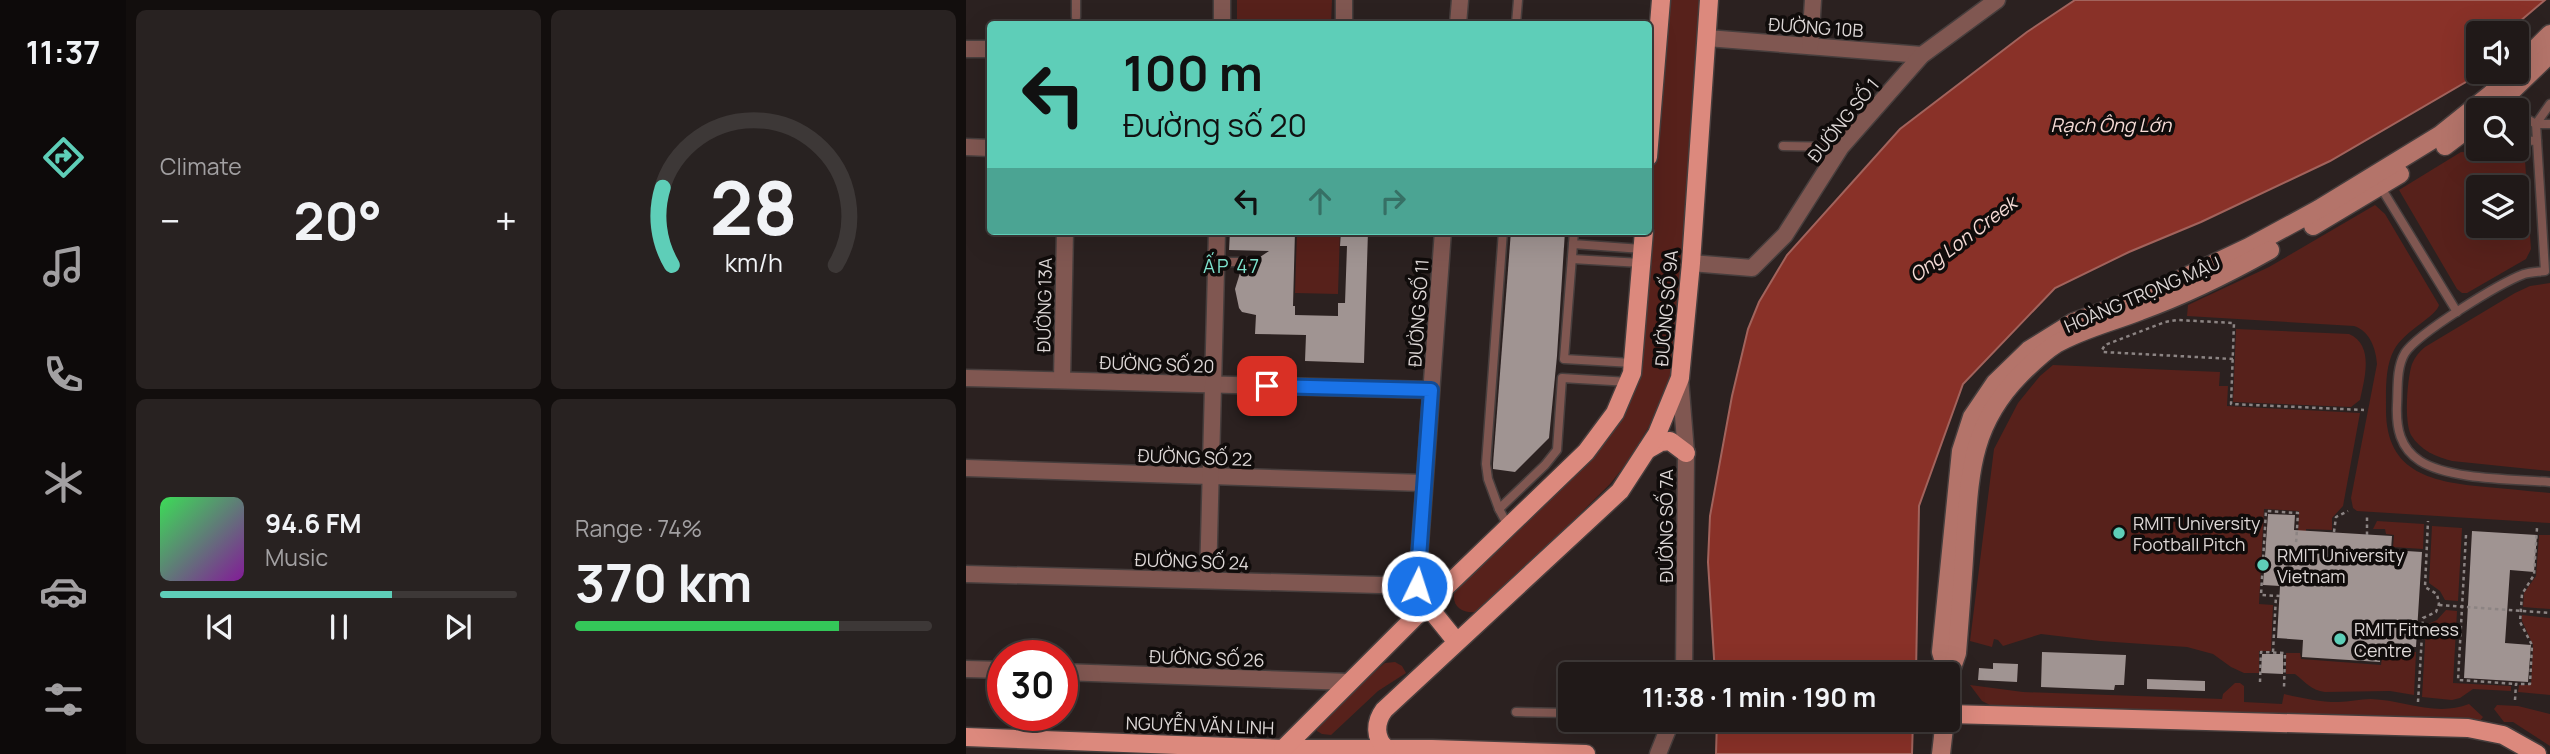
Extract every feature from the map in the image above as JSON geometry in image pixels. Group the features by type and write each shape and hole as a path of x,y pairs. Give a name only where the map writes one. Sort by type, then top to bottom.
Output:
{"main road":[{"path":"1652,63 1661,0"},
{"name":"ĐƯỜNG SỐ 9A","path":"1387,749 1378,738 1379,716 1620,491 1657,434 1680,378 1691,264 1709,0"},
{"name":"HOÀNG TRỌNG MẬU","path":"2529,56 2550,34"},
{"name":"HOÀNG TRỌNG MẬU","path":"2505,98 2550,54"},
{"name":"HOÀNG TRỌNG MẬU","path":"1944,662 1941,652 1961,451 1972,417 1995,383 2029,350 2048,336 2092,313 2147,295 2249,247 2319,209 2466,121"},
{"name":"HOÀNG TRỌNG MẬU","path":"1953,662 1957,653 1969,488 1975,451 1988,418 2002,394 2055,344 2089,328 2143,311 2279,245 2380,186 2466,130"},
{"name":"ĐƯỜNG SỐ 9A","path":"1283,749 1426,605 1586,452 1615,413 1629,382 1633,363 1642,248"},
{"path":"1647,450 1661,442 1670,441 1686,453"},
{"path":"1426,605 1457,641"},
{"path":"1960,714 2468,728 2503,736 2537,754"},
{"path":"1941,754 1944,732"},
{"path":"2503,736 2510,754"},
{"name":"NGUYỄN VĂN LINH","path":"969,737 1283,749 1432,749 1586,754"}],"street":[{"path":"1222,0 1222,21"},
{"path":"1344,0 1344,21"},
{"path":"1458,21 1460,0"},
{"path":"1810,46 1813,0"},
{"name":"ĐƯỜNG SỐ 1","path":"1691,264 1752,268 1785,235 1841,147 1922,55 1997,0"},
{"name":"ĐƯỜNG 10B","path":"1707,38 1922,55"},
{"path":"966,49 987,49"},
{"path":"966,147 987,148"},
{"name":"ĐƯỜNG 13A","path":"1062,380 1065,235"},
{"path":"1208,580 1217,235"},
{"name":"ĐƯỜNG SỐ 11","path":"1426,605 1417,586 1443,235"},
{"name":"ĐƯỜNG SỐ 20","path":"966,378 1431,390"},
{"name":"ĐƯỜNG SỐ 7A","path":"1680,378 1686,453 1684,662"},
{"name":"ĐƯỜNG SỐ 22","path":"966,468 1423,483"},
{"name":"ĐƯỜNG SỐ 24","path":"966,573 1417,586"},
{"path":"966,669 987,670"},
{"name":"ĐƯỜNG SỐ 26","path":"1078,673 1350,682"},
{"path":"1658,754 1667,732"}],"lane":[{"path":"1076,0 1076,17"},
{"path":"1516,21 1518,0"},
{"path":"2550,104 2536,124 2547,271 2520,276 2457,312 2415,341 2404,355 2399,373 2396,414 2398,433 2404,446 2418,459 2438,471 2550,482"},
{"path":"2529,120 2536,124 2550,124"},
{"path":"2457,137 2466,137"},
{"path":"2529,141 2537,141"},
{"path":"1783,146 1841,147"},
{"path":"2380,186 2457,312"},
{"path":"1503,235 1486,464 1488,479 1508,526"},
{"path":"1574,235 1564,359 1633,363"},
{"path":"1573,244 1642,248"},
{"path":"1572,259 1642,248"},
{"path":"1216,262 1251,262"},
{"path":"1499,509 1557,450 1562,378 1629,382"},
{"path":"1545,465 1559,479"},
{"path":"1516,712 1558,713"}],"path":[{"path":"2232,359 2102,350 2105,345 2165,321 2234,323 2231,404 2364,411"},
{"path":"2273,653 2278,596 2261,595 2266,511 2298,513 2296,544"},
{"path":"2334,532 2336,517 2348,511"},
{"path":"2367,515 2367,535"},
{"path":"2418,702 2423,618 2432,615 2439,605 2437,594 2425,587 2428,521"},
{"path":"2466,535 2458,680 2530,684 2532,645 2520,622 2520,611 2522,594 2534,575 2537,528"},
{"path":"2439,605 2550,613"},
{"path":"2260,682 2260,652 2284,653 2284,688"},
{"path":"2515,700 2516,684"}],"shaded area":[{"path":"1237,0 1332,0 1331,21 1237,21"},
{"path":"1667,0 1704,0 1672,376 1661,406 1629,460 1610,484 1482,611 1464,611 1454,600 1456,587 1590,455 1638,368 1648,235 1652,235 1652,190"},
{"path":"2461,152 2466,152 2466,161 2525,161 2526,175 2466,175 2466,238 2529,238 2529,219 2531,249 2526,259 2467,293 2457,289 2399,190"},
{"path":"2375,205 2385,214 2439,305 2433,314 2399,343 2391,357 2386,408 2388,430 2394,447 2403,461 2431,477 2466,485 2550,493 2550,523 2357,511 2353,508 2351,498 2377,364 2374,347 2368,336 2354,326 2187,316 2188,305 2269,267"},
{"path":"1297,235 1340,235 1338,294 1295,293"},
{"path":"2550,283 2550,471 2452,461 2424,449 2411,435 2408,421 2409,380 2417,355 2425,347 2515,293 2530,286"},
{"path":"2236,329 2349,334 2357,339 2365,354 2360,400 2351,407 2233,402"},
{"path":"2053,365 2220,372 2219,386 2228,386 2227,406 2360,413 2343,506 2332,518 2332,530 2306,529 2306,535 2298,534 2299,511 2264,509 2259,604 2273,605 2271,651 2259,651 2259,673 2244,673 2213,654 2187,647 2041,634 2003,646 1994,639 1992,647 1970,641 1994,449 2018,403 2040,376"},
{"path":"2377,521 2424,524 2423,549 2393,547 2394,535 2386,534 2385,529 2373,529"},
{"path":"2432,526 2462,528 2458,601 2445,600 2440,591 2429,583"},
{"path":"2539,535 2550,535 2550,609 2523,607 2524,593 2536,576"},
{"path":"2446,610 2457,611 2453,683 2511,686 2511,691 2473,689 2452,700 2422,697 2426,625 2437,620"},
{"path":"2522,615 2550,618 2550,695 2518,692 2519,685 2531,685 2533,645"},
{"path":"2383,650 2416,652 2414,695 2390,691 2325,692 2312,688 2295,674 2286,674 2286,653 2300,653 2301,659 2381,665"},
{"path":"1395,662 1402,666 1406,673 1378,691 1331,735 1317,731 1316,726 1379,668 1385,663"},
{"path":"2235,683 2244,686 2244,702 2282,704 2284,694 2331,702 2367,699 2444,709 2469,704 2483,717 2475,722 1996,708 1982,701 1970,685 2023,692 2222,699 2223,694"},
{"path":"2497,705 2518,706 2550,714 2550,746 2513,722 2504,722 2494,709"}],"water":[{"name":"Rạch Ông Lớn","path":"2075,0 2545,0 2520,21 2466,21 2466,82 2330,161 2055,288 1963,384 1919,506 1916,662 1714,662 1708,562 1710,516 1732,396 1748,329 1759,302 1787,255 1900,129 2027,32"},
{"path":"1717,732 1913,732 1912,754 1716,754"}],"building":[{"path":"1230,235 1295,235 1295,315 1338,316 1338,303 1345,303 1347,246 1340,246 1341,235 1368,235 1364,363 1305,361 1306,335 1255,334 1256,315 1242,312 1235,289 1240,273 1244,269 1255,267 1257,259 1269,251 1229,250"},
{"path":"1511,235 1565,235 1549,438 1515,472 1493,469"},
{"path":"2268,514 2295,515 2294,530 2392,536 2391,550 2422,552 2416,647 2381,645 2380,662 2302,657 2303,640 2277,638 2280,586 2263,585"},
{"path":"2472,531 2537,535 2534,572 2510,570 2505,643 2531,645 2528,682 2464,678"},
{"path":"2042,652 2126,655 2124,685 2115,685 2114,690 2041,687"},
{"path":"2262,654 2283,654 2283,674 2261,673"},
{"path":"1993,663 2018,664 2017,682 1978,680 1979,668 1993,669"},
{"path":"2147,679 2205,681 2205,691 2147,689"}],"place":[{"name":"RMIT University Football Pitch","path":"2119,533"},
{"name":"RMIT University Vietnam","path":"2263,565"},
{"name":"RMIT Fitness Centre","path":"2340,639"}],"district":[{"name":"ẤP 47","path":"1232,266"}],"route":[{"path":"1267,386 1431,390 1417,586"}],"water label":[{"name":"Ong Lon Creek","path":"1963,239"}]}
